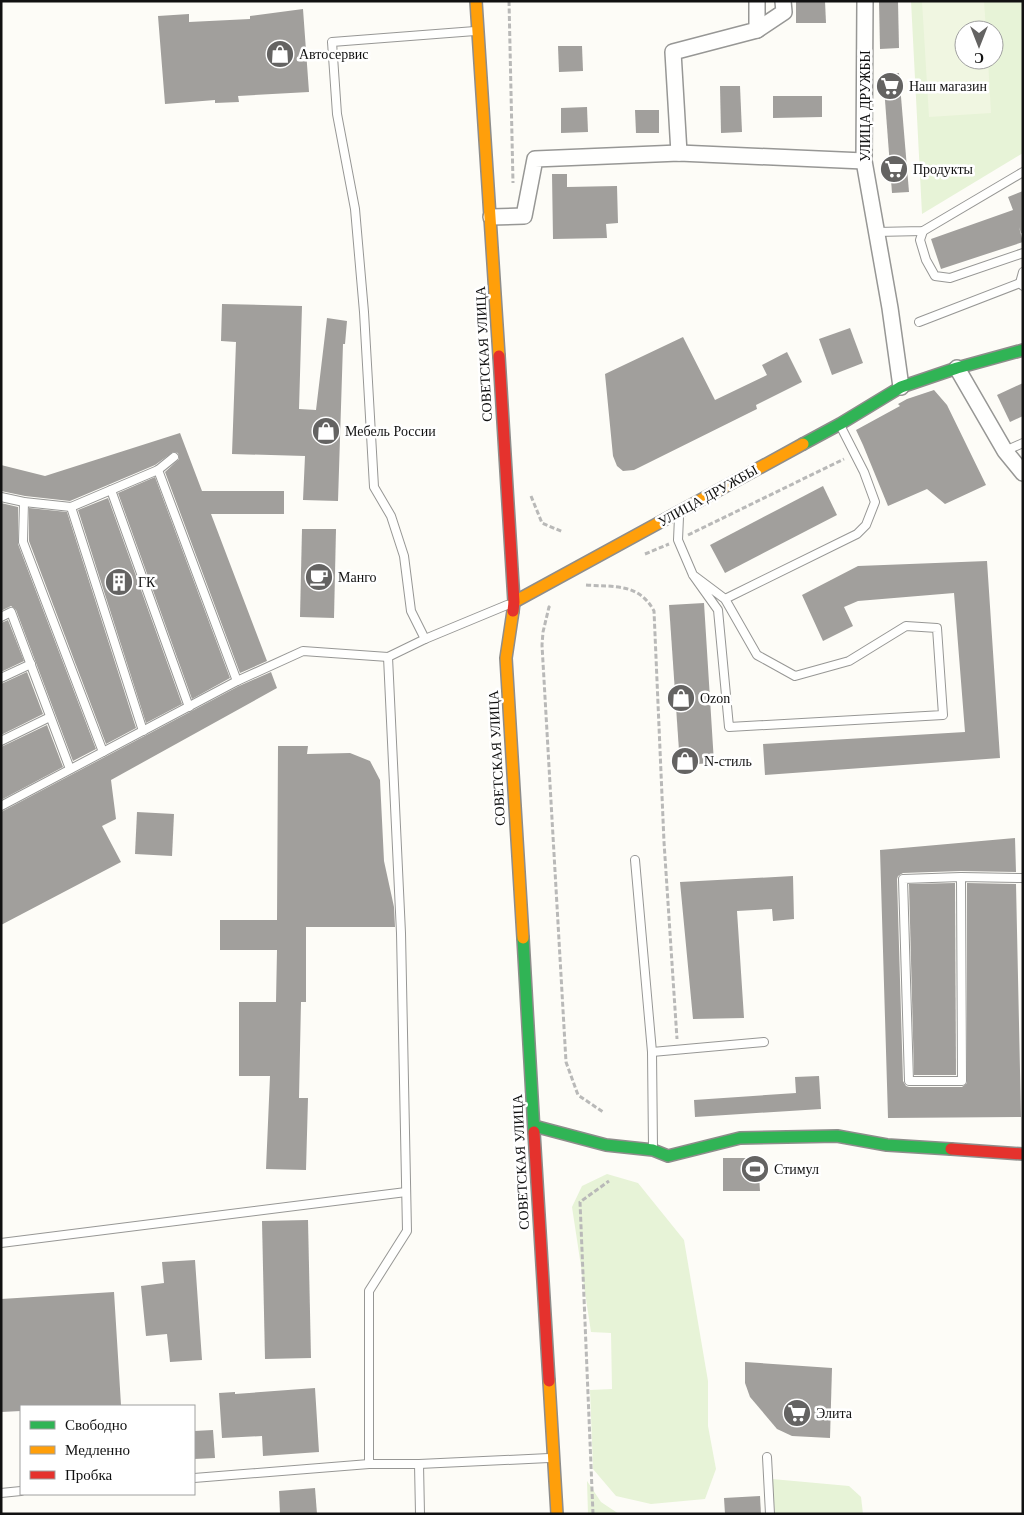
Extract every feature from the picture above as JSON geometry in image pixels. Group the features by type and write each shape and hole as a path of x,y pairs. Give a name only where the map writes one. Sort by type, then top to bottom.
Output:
{"main road":[{"name":"СОВЕТСКАЯ УЛИЦА","path":"476,1 514,602 506,658 557,1514"},
{"name":"УЛИЦА ДРУЖБЫ","path":"514,602 840,424 901,387 957,368 1023,350"},
{"path":"534,1126 606,1145 653,1150 668,1156 740,1138 837,1136 887,1145 1023,1154"}],"street":[{"path":"757,1 757,30"},
{"path":"679,153 673,52 757,30 784,12 784,1"},
{"name":"УЛИЦА ДРУЖБЫ","path":"865,1 864,161 890,308 901,387"},
{"path":"491,217 524,216 534,159 679,153 864,161"},
{"path":"957,368 1005,451 1023,473"}],"lane":[{"path":"425,639 411,611 404,556 391,516 374,488 356,209 337,114 332,42 478,31"},
{"path":"876,232 923,231 1023,172"},
{"path":"923,231 920,240 926,260 935,276 950,278 1023,253"},
{"path":"919,322 1022,284 1023,272"},
{"path":"725,599 857,534 866,525 875,502 864,472 840,424"},
{"path":"1005,451 1023,443"},
{"path":"1,497 24,502 71,507 158,470 174,456"},
{"path":"158,470 237,681"},
{"path":"111,490 189,706"},
{"path":"24,502 23,542 103,752"},
{"path":"71,507 143,730"},
{"path":"679,512 678,540 693,575 718,610 729,727 943,716 937,628 906,626 849,661 795,676 757,655 725,599 693,575"},
{"path":"1,806 237,681 303,651 388,657 425,639 514,602"},
{"path":"1,617 11,612 70,769"},
{"path":"369,1464 369,1291 407,1231 401,933 388,657"},
{"path":"1,678 30,664"},
{"path":"1,741 50,717"},
{"path":"635,860 652,1052 653,1150"},
{"path":"961,876 962,1081 909,1081 903,879 961,876 1023,878"},
{"path":"652,1052 764,1042"},
{"path":"1,1243 406,1192"},
{"path":"767,1457 770,1514"},
{"path":"195,1478 369,1464 419,1464 553,1458"},
{"path":"419,1464 420,1514"},
{"path":"1,1493 20,1491"}],"path":[{"path":"509,1 513,188"},
{"path":"530,487 531,497 542,523 563,532"},
{"path":"584,585 629,588 641,595 654,611 664,842 678,1050"},
{"path":"542,645 566,1062 578,1095 603,1112"},
{"path":"593,1514 580,1202 609,1182"}],"green space":[{"path":"911,1 1023,1 1023,153 922,214"},
{"path":"922,1 984,1 985,20 954,20 954,70 989,70 991,113 929,117"},
{"path":"607,1174 638,1183 684,1240 708,1381 708,1426 716,1469 705,1499 651,1504 616,1496 593,1469 590,1390 612,1389 611,1333 591,1332 572,1207 582,1186"},
{"path":"772,1479 849,1486 861,1497 863,1514 775,1514"},
{"path":"587,1481 601,1502 619,1514 588,1514"}],"building":[{"path":"796,1 825,1 826,23 796,23"},
{"path":"879,1 898,1 899,48 880,49"},
{"path":"303,9 309,92 238,96 239,102 215,103 215,100 165,104 158,16 189,14 189,22 250,19 250,16"},
{"path":"558,46 582,46 583,71 559,72"},
{"path":"899,73 909,192 892,193 883,74"},
{"path":"720,86 740,86 742,132 721,133"},
{"path":"773,96 822,96 822,117 773,118"},
{"path":"587,107 588,132 561,133 561,108"},
{"path":"635,110 659,110 659,133 636,133"},
{"path":"552,174 567,174 567,187 617,186 618,223 606,224 607,238 553,239"},
{"path":"1023,191 1023,233 1021,233 1019,227 1023,242 941,269 931,239 1013,210 1008,197"},
{"path":"222,304 302,306 299,409 316,410 327,318 347,321 345,344 343,344 338,501 303,500 305,456 232,454 236,342 221,341"},
{"path":"850,328 863,363 832,375 819,339"},
{"path":"683,337 715,400 767,375 762,365 787,352 802,382 756,405 757,409 634,470 623,471 617,466 613,456 605,374"},
{"path":"1023,383 1023,416 1010,422 997,395"},
{"path":"934,390 947,405 986,485 945,504 927,489 888,506 856,430 900,406 898,404 907,399"},
{"path":"180,433 202,491 284,491 284,514 211,514 267,661 240,673 165,472 179,459 178,453 173,452 155,465 70,501 25,496 1,491 1,465 45,476"},
{"path":"155,477 230,678 192,699 118,493"},
{"path":"823,486 837,515 725,573 710,545"},
{"path":"108,498 182,704 146,723 78,510"},
{"path":"1,503 18,507 18,544 96,749 73,761 16,610 11,606 1,611"},
{"path":"29,508 67,512 136,728 106,744 29,541"},
{"path":"302,529 336,529 334,618 300,617"},
{"path":"987,561 1000,758 765,775 763,744 965,732 954,593 858,601 844,607 853,626 823,641 802,595 858,566"},
{"path":"704,603 714,763 680,765 669,605"},
{"path":"8,620 24,661 1,672 1,623"},
{"path":"27,672 43,714 1,735 1,684"},
{"path":"271,672 277,688 111,780 116,819 102,826 121,862 1,925 1,812 239,686"},
{"path":"47,725 63,767 1,800 1,747"},
{"path":"278,746 308,746 307,754 350,753 370,761 380,780 384,861 394,907 395,927 306,927 306,1002 301,1002 299,1098 308,1098 306,1170 266,1169 270,1076 239,1076 239,1002 276,1002 277,950 220,950 220,920 277,920"},
{"path":"137,812 174,814 172,856 135,854"},
{"path":"1015,838 1016,872 903,873 897,879 903,1081 909,1087 962,1087 967,1083 967,883 1016,884 1021,1117 888,1118 880,850"},
{"path":"793,876 794,919 773,921 772,909 737,911 744,1018 693,1019 680,882"},
{"path":"955,883 956,1075 914,1075 909,884"},
{"path":"819,1076 821,1109 695,1117 694,1100 796,1093 795,1077"},
{"path":"723,1158 758,1158 760,1191 723,1191"},
{"path":"308,1220 311,1358 265,1359 262,1221"},
{"path":"195,1260 202,1360 170,1362 167,1334 146,1336 141,1286 164,1283 162,1262"},
{"path":"114,1292 121,1405 20,1405 20,1411 1,1412 1,1299"},
{"name":"Элита","path":"745,1362 832,1368 830,1438 792,1436 777,1429 750,1397 745,1383"},
{"path":"315,1388 319,1452 263,1456 262,1436 222,1438 219,1393 235,1392 235,1394"},
{"path":"213,1430 215,1458 195,1459 195,1431"},
{"path":"315,1488 317,1514 280,1514 279,1491"},
{"path":"760,1496 761,1514 725,1514 724,1498"}],"traffic: fast":[{"path":"803,444 901,387 957,368 1023,350"},
{"path":"523,938 534,1132"},
{"path":"534,1126 606,1145 653,1150 668,1156 740,1138 837,1136 887,1145 951,1149"}],"traffic: slow":[{"path":"476,1 499,356"},
{"path":"514,602 803,444"},
{"path":"513,611 506,658 523,938"},
{"path":"549,1381 557,1514"}],"traffic: jam":[{"path":"499,356 513,611"},
{"path":"534,1132 549,1381"},
{"path":"951,1149 1023,1154"}],"place":[{"name":"Автосервис","path":"280,54"},
{"name":"Наш магазин","path":"890,86"},
{"name":"Продукты","path":"894,169"},
{"name":"Мебель России","path":"326,431"},
{"name":"Манго","path":"319,577"},
{"name":"ГК","path":"119,582"},
{"name":"Ozon","path":"681,698"},
{"name":"N-стиль","path":"685,761"},
{"name":"Стимул","path":"755,1169"},
{"name":"Элита","path":"797,1413"}]}
